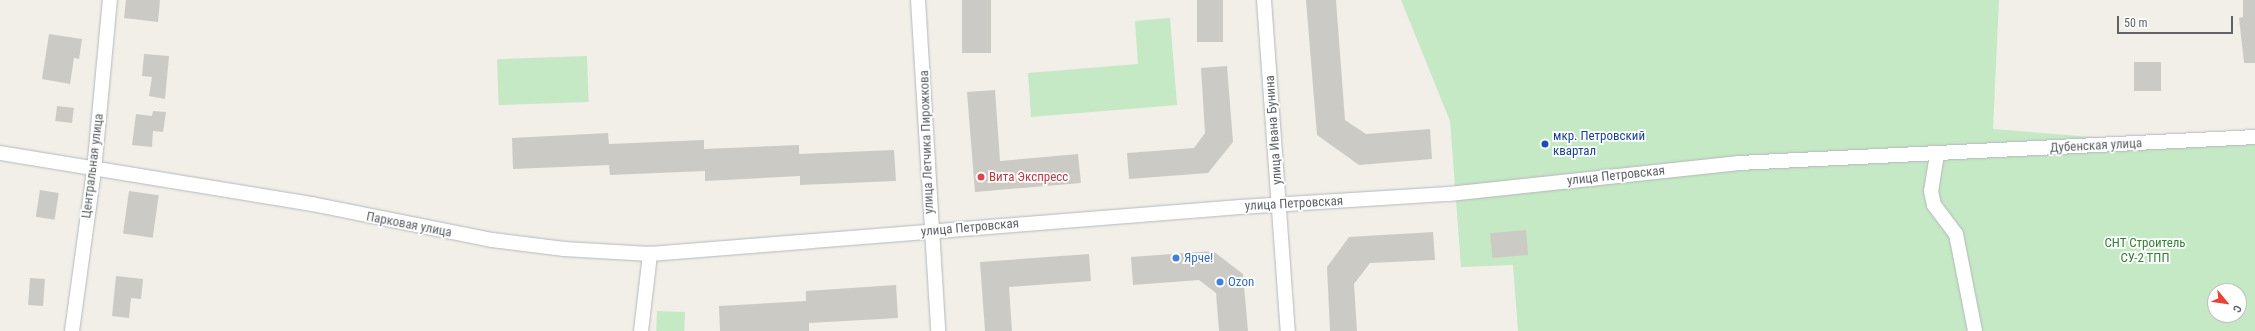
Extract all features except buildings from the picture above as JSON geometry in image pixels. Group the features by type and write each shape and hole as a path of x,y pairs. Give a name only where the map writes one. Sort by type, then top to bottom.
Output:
{"street":[{"name":"Центральная улица","path":"72,331 94,171 110,0"},
{"name":"улица Летчика Пирожкова","path":"918,0 930,231 938,331"},
{"name":"улица Ивана Бунина","path":"1264,0 1288,331"},
{"name":"Дубенская улица","path":"1937,154 2255,137"},
{"name":"Парковая улица","path":"0,153 94,171 312,204 485,239 564,249 650,254"},
{"name":"улица Петровская","path":"650,254 930,231 1449,194 1739,163 1937,154"},
{"path":"1937,154 1931,191 1934,206 1956,234 1975,331"},
{"path":"641,331 650,254"}],"green space":[{"name":"СНТ Строитель СУ-2 ТПП","path":"1401,0 1999,0 1993,129 2130,140 2255,130 2255,331 1518,331 1513,265 1461,267 1450,121"},
{"path":"1170,18 1177,105 1031,117 1028,73 1138,64 1135,21"},
{"path":"587,56 589,102 499,105 497,59"},
{"path":"657,311 685,312 684,331 656,331"}],"place":[{"name":"мкр. Петровский квартал","path":"1545,144"},
{"name":"Вита Экспресс","path":"981,177"},
{"name":"Ярче!","path":"1176,258"},
{"name":"Ozon","path":"1220,282"}]}
